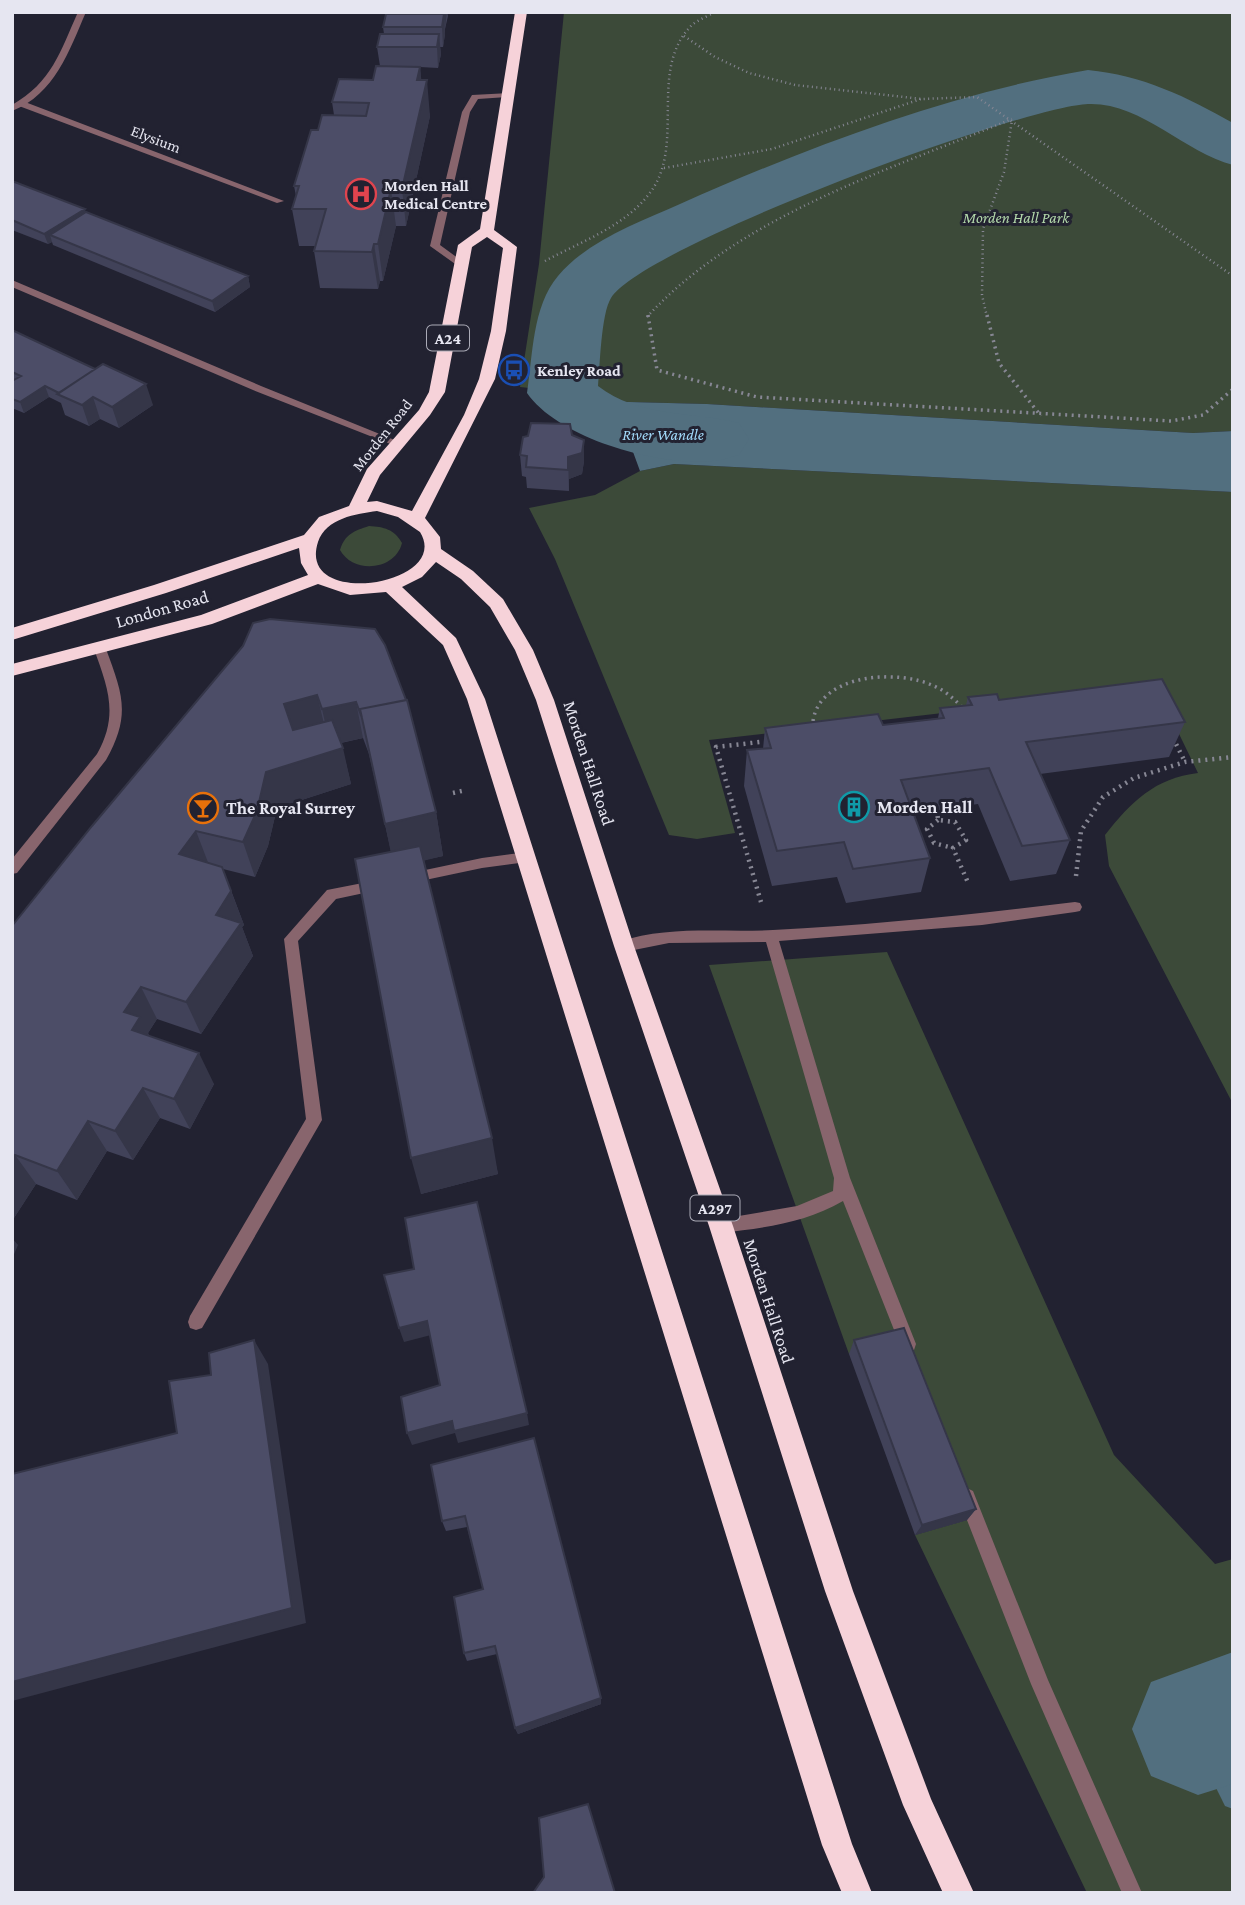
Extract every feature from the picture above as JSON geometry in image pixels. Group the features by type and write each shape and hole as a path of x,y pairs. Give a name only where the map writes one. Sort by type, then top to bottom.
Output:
{"highway":[{"path":"487,231 521,12"},
{"name":"Morden Road","path":"356,508 373,472 425,412 437,391 465,245 487,231"},
{"name":"A24","path":"417,518 429,486 488,377 510,247 487,231"},
{"path":"377,506 397,509 417,518 427,527 432,538 432,551 423,566 412,575 389,586 352,588 321,577 313,570 307,555 309,539 326,521 356,508 377,506"},
{"name":"London Road","path":"12,634 160,589 309,539"},
{"name":"Morden Hall Road","path":"432,551 467,575 497,603 524,650 549,713 624,946 721,1226 839,1591 918,1805 959,1893"},
{"name":"London Road","path":"12,670 206,620 321,577"},
{"path":"389,586 450,642 476,699 837,1845 857,1893"}],"street":[{"path":"12,109 48,85 82,12"},
{"path":"461,264 435,246 466,111 475,97 507,95"},
{"name":"Elysium","path":"22,104 280,201"},
{"path":"12,283 257,388 397,443"},
{"path":"12,869 102,757 114,738 119,717 100,649"},
{"path":"196,1322 314,1120 291,939 332,894 482,863 527,857"},
{"path":"624,946 669,937 771,936 982,919 1075,907"},
{"path":"771,936 842,1178 914,1359"},
{"path":"721,1226 775,1219 821,1208 841,1195 842,1178"},
{"path":"959,1476 1040,1684 1132,1893"}],"path":[{"path":"539,264 576,242 607,231 631,212 653,189 663,168 673,52 694,20 715,12"},
{"path":"684,36 715,57 749,73 795,85 922,99 977,97 1233,276"},
{"path":"663,168 772,149 922,99"},
{"path":"1012,119 865,178 776,221 701,267 647,316 657,370 757,397 1042,417 1192,421 1217,409 1233,389"},
{"path":"1012,119 1004,172 983,229 982,295 999,363 1042,417"},
{"path":"810,736 816,708 838,687 873,676 911,678 947,693 972,717"},
{"path":"1169,730 1185,762"},
{"path":"769,741 716,747 771,936"},
{"path":"1075,907 1081,831 1103,797 1134,778 1185,762 1233,757"},
{"path":"937,809 938,820"},
{"path":"938,820 955,822 966,840 953,848 934,843 927,829 938,820"},
{"path":"953,848 982,919"}],"green space":[{"name":"Morden Hall Park","path":"564,12 1233,12 1233,431 1193,433 707,404 591,401 549,390 520,387 539,264"},
{"path":"674,464 1233,492 1233,1104 1109,866 1105,835 1124,812 1157,786 1198,773 1166,707 1134,691 709,740 735,833 697,839 669,835 555,559 529,508 595,495 640,471"},
{"path":"369,526 388,530 402,543 398,552 383,564 363,566 346,558 340,550 351,534"},
{"path":"887,952 1114,1455 1215,1564 1233,1559 1233,1893 1087,1893 915,1535 967,1520 898,1342 849,1354 709,965"}],"water":[{"name":"River Wandle","path":"591,401 707,404 1193,433 1233,431 1233,492 674,464 640,471 625,430 585,412"}],"building":[{"path":"386,14 444,14 442,27 383,27"},
{"path":"380,34 439,34 437,47 377,47"},
{"name":"Morden Hall Medical Centre","path":"376,66 420,67 417,80 427,80 402,189 391,189 378,244 374,244 372,252 314,251 326,209 292,209 299,186 294,186 311,130 318,130 322,115 366,116 369,103 332,102 339,79 373,80"},
{"path":"12,181 85,209 44,234 12,220"},
{"path":"86,212 248,276 212,301 50,235"},
{"path":"12,330 95,369 59,393 45,386 20,402 12,399 12,381 21,376 12,372"},
{"path":"103,364 146,384 112,407 93,397 82,405 57,394"},
{"path":"531,423 570,424 572,435 584,440 582,453 568,457 568,470 526,467 527,456 520,455 523,437 528,436"},
{"path":"270,619 375,629 385,645 406,700 360,709 362,718 356,702 322,709 317,695 284,704 293,730 332,720 343,748 266,772 257,811 243,842 196,831 179,854 222,867 231,891 216,915 241,923 186,1002 141,987 124,1012 140,1017 132,1030 199,1053 174,1099 143,1088 115,1131 88,1121 57,1171 15,1155 12,1159 12,926 243,646 253,623"},
{"path":"1162,679 1185,722 1026,742 1070,840 1022,846 989,768 901,780 930,858 853,869 844,842 777,851 747,750 771,748 765,728 878,714 883,725 944,718 940,708 972,705 968,697 997,694 999,700"},
{"path":"407,700 436,812 385,824 360,709"},
{"path":"420,846 492,1138 411,1158 355,859"},
{"path":"477,1202 527,1413 454,1431 452,1421 407,1433 401,1397 440,1385 427,1321 399,1328 384,1275 414,1269 405,1218"},
{"path":"904,1328 976,1509 922,1525 854,1340"},
{"path":"254,1340 292,1608 12,1682 12,1474 177,1433 169,1381 211,1375 209,1353"},
{"path":"534,1438 601,1698 515,1728 495,1646 464,1653 454,1597 483,1589 465,1516 442,1521 431,1465"},
{"path":"588,1804 615,1893 533,1893 544,1877 539,1818"}],"waterway":[{"path":"713,439 653,433 613,423 595,415 562,393 571,325 578,299 582,289 609,265 663,235 819,168 983,111 1047,94 1088,87 1126,93 1163,108 1233,147"},
{"name":"River Wandle","path":"1198,1729 1233,1718"},
{"path":"1198,1729 1233,1798"}],"place":[{"name":"Morden Hall Medical Centre","path":"361,194"},
{"name":"Kenley Road","path":"514,370"},
{"name":"Morden Hall","path":"854,807"},
{"name":"The Royal Surrey","path":"203,808"}]}
